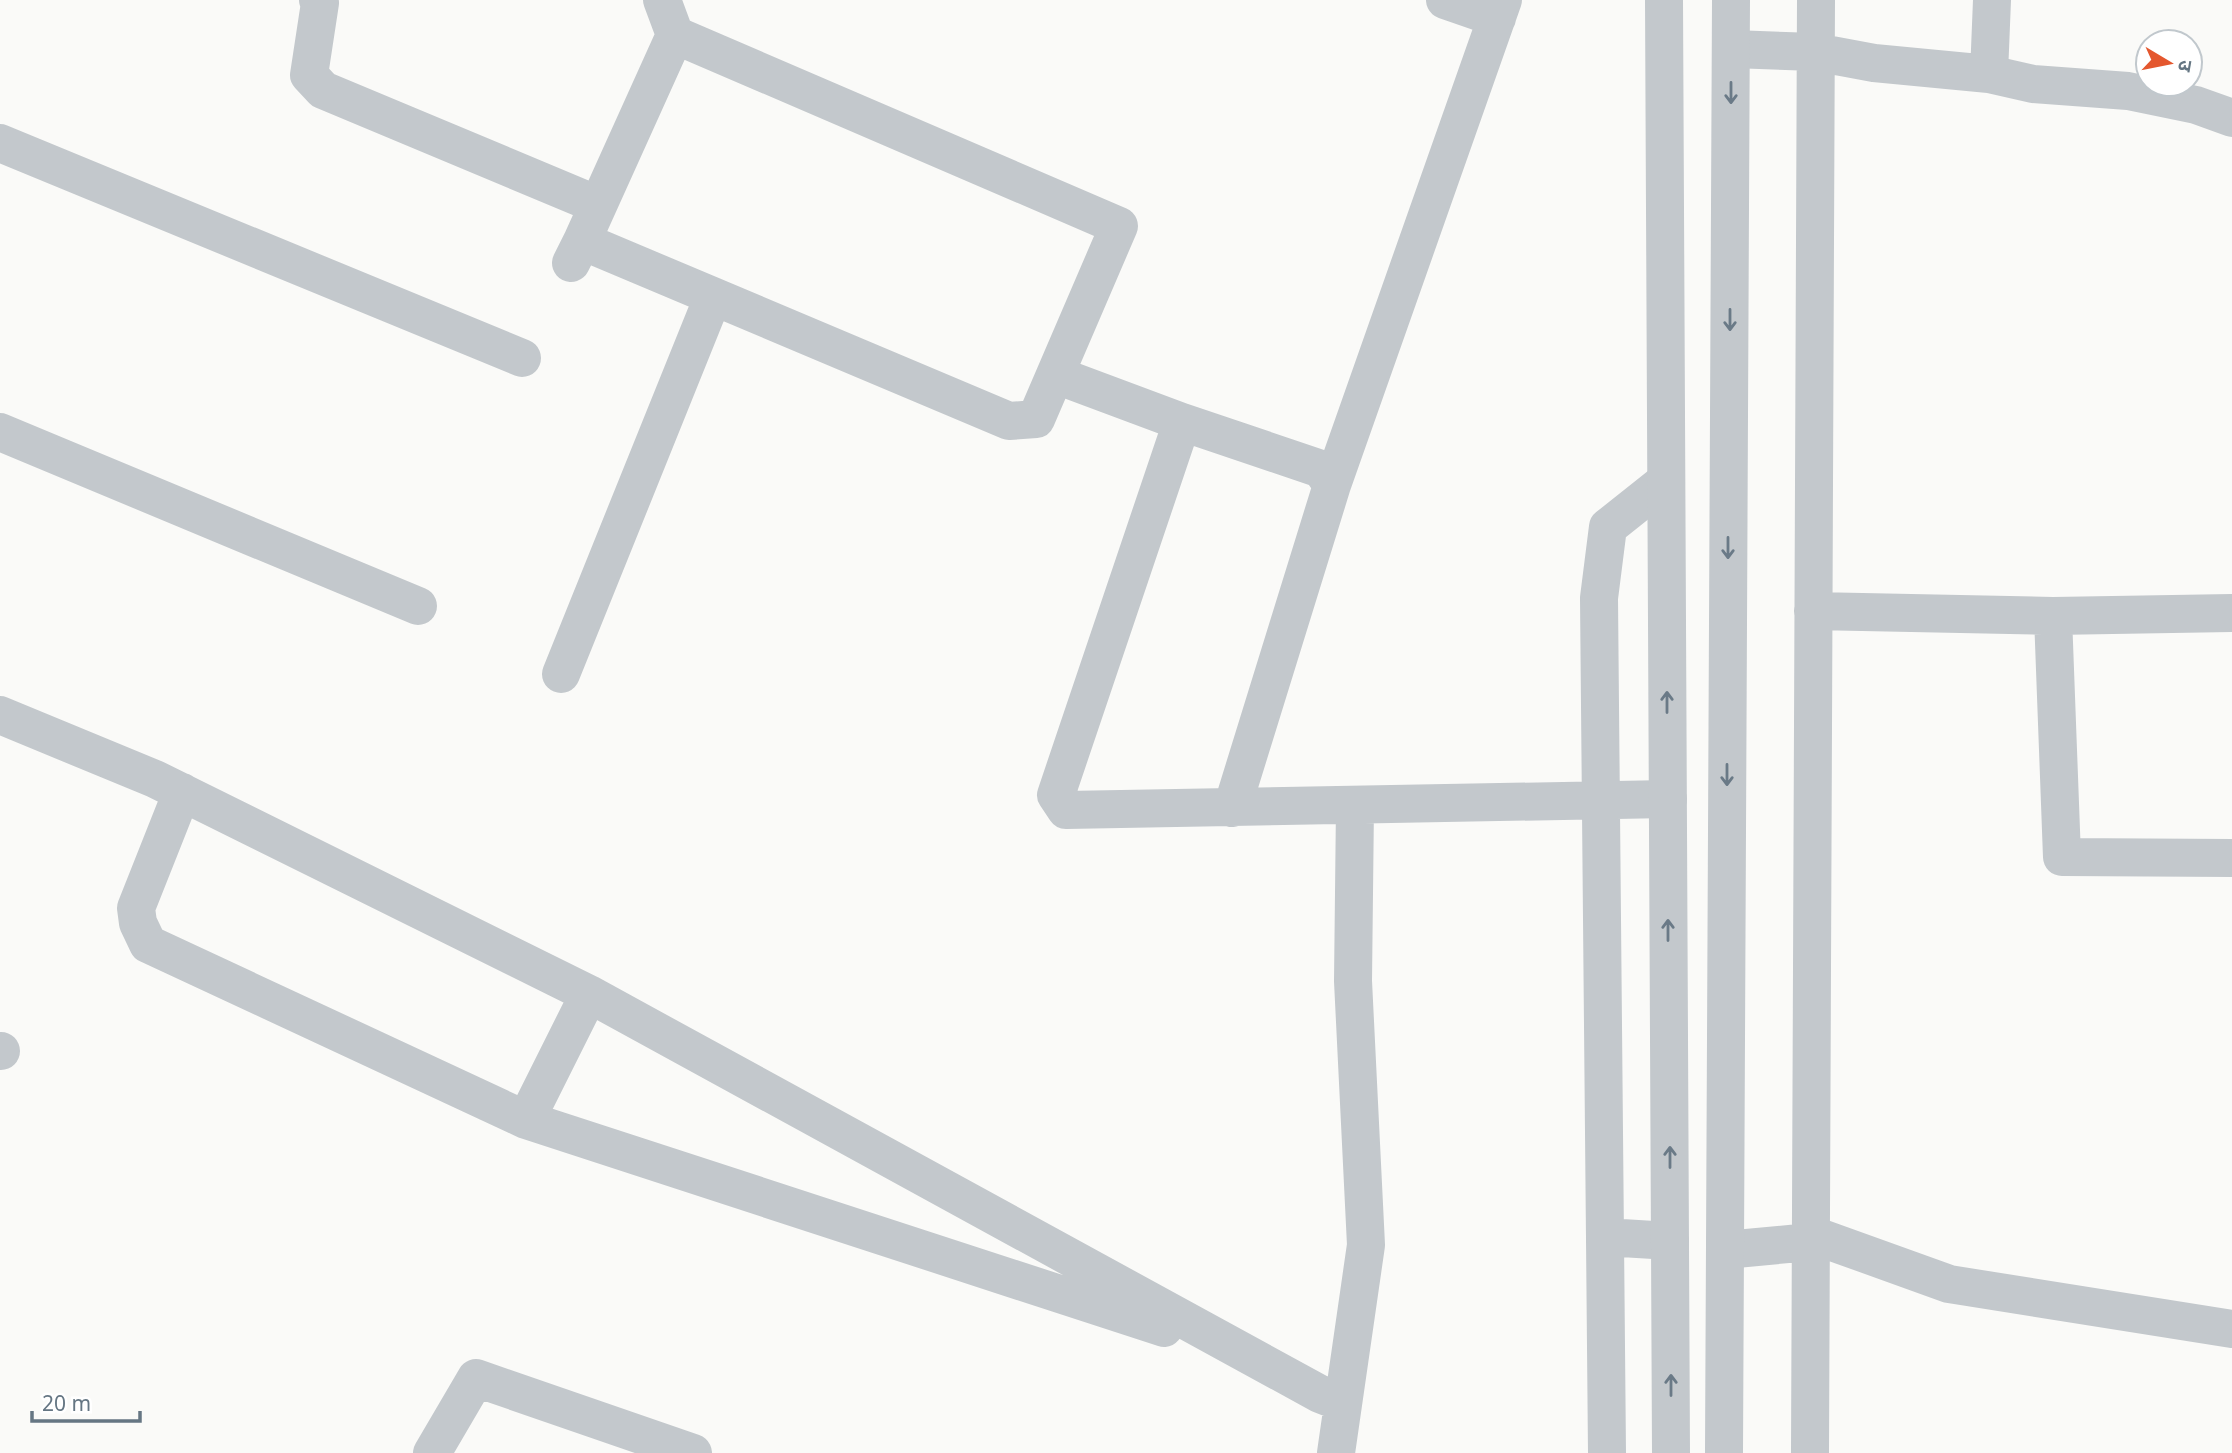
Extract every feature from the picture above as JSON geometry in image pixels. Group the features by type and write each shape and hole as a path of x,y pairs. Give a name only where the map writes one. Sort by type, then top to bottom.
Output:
{"street":[{"path":"318,0 320,3 309,75 323,90 598,205"},
{"path":"662,0 675,35 576,252 713,297 1009,421 1037,419 1119,226 675,35"},
{"path":"1231,808 1332,485 1500,9 1445,0"},
{"path":"1664,0 1671,1453"},
{"path":"1724,1453 1731,0"},
{"path":"1810,1453 1816,0"},
{"path":"1989,74 1992,0"},
{"path":"1732,49 1815,52 1874,62 1989,74 2033,83 2128,91 2196,105 2232,118"},
{"path":"0,143 522,358"},
{"path":"561,674 713,297"},
{"path":"1056,375 1182,422 1321,469 1332,485"},
{"path":"1182,422 1056,795 1066,810 1668,799"},
{"path":"0,432 418,606"},
{"path":"1606,1453 1599,598 1608,527 1667,481"},
{"path":"1813,611 2053,615 2232,613"},
{"path":"2053,615 2062,857 2232,858"},
{"path":"0,715 132,768 589,995 1253,1357 1343,1403"},
{"path":"182,792 136,908 138,923 148,944 526,1120 1253,1357"},
{"path":"1336,1453 1366,1245 1353,981 1355,805"},
{"path":"526,1120 589,995"},
{"path":"1605,1237 1670,1241 1725,1250 1810,1242 1821,1238 1949,1284 2232,1329"},
{"path":"432,1453 476,1378 693,1453"}]}
